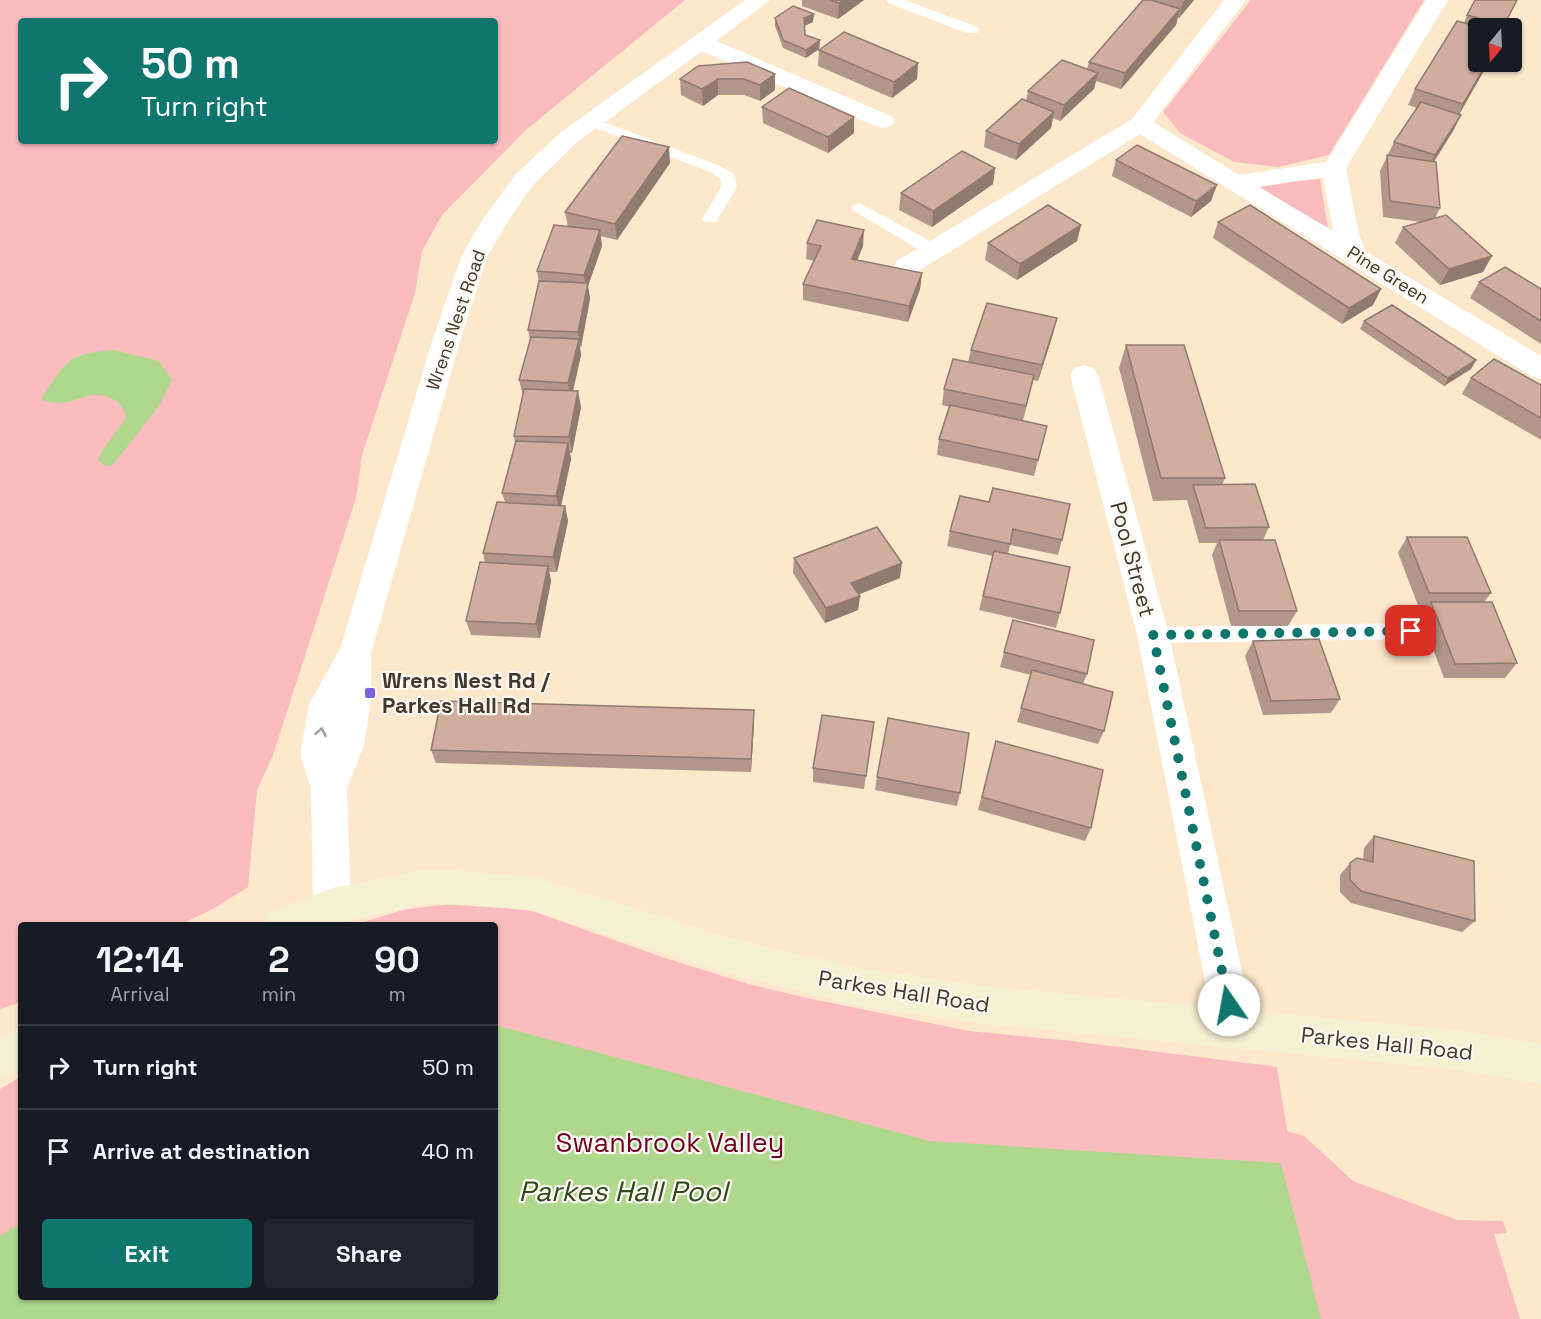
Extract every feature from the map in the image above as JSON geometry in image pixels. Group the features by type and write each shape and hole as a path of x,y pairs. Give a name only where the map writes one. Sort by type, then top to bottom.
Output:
{"street":[{"name":"Wrens Nest Road","path":"332,905 329,788 347,745 354,700 356,651 447,338 475,255 496,219 524,180 568,138 759,0"},
{"path":"906,267 1140,124 1235,0"},
{"path":"1353,253 1345,230 1334,168 1437,0"},
{"path":"699,42 883,121"},
{"name":"Pine Green","path":"1140,124 1541,369"},
{"path":"1234,183 1334,168"},
{"name":"Pool Street","path":"1084,375 1153,635 1234,1027"},
{"name":"Parkes Hall Road","path":"292,922 332,905 428,886 531,893 718,952 858,987 984,1005 1459,1050 1541,1064"},
{"path":"0,1058 18,1049"}],"lane":[{"path":"893,0 972,30"},
{"path":"591,121 729,177 729,187 710,219"},
{"path":"860,208 933,250"},
{"path":"1153,635 1411,631"}],"green space":[{"path":"0,0 685,0 527,129 442,215 422,251 415,293 362,455 356,498 273,755 257,790 248,887 213,909 185,922 18,922 18,1003 0,1009"},
{"path":"1251,0 1424,0 1329,155 1278,167 1234,162 1180,133 1163,112"},
{"path":"1320,179 1329,234 1257,185"},
{"name":"Swanbrook Valley","path":"461,903 532,911 665,958 748,984 807,998 969,1031 1071,1041 1277,1067 1287,1131 1304,1136 1353,1181 1457,1220 1503,1221 1507,1233 1494,1234 1520,1319 0,1319 0,1089 18,1079 18,1300 498,1300 498,922 363,922 407,909"}],"water":[{"path":"114,350 159,361 172,380 159,406 112,466 103,465 98,460 126,418 120,404 102,395 91,395 64,403 41,400 62,368 76,357"},
{"name":"Parkes Hall Pool","path":"498,1026 930,1141 1281,1163 1321,1319 0,1319 0,1236 18,1225 18,1300 498,1300"}],"building":[{"path":"1143,0 1151,0 1180,9 1125,73 1089,62"},
{"path":"1475,0 1517,0 1508,18 1478,18 1467,15"},
{"path":"793,6 814,14 804,18 805,35 820,40 806,50 783,40 775,18"},
{"path":"1457,21 1468,24 1468,72 1481,72 1463,104 1415,89"},
{"path":"844,32 918,63 894,82 819,50"},
{"path":"1062,60 1098,73 1064,105 1028,91"},
{"path":"747,62 775,74 760,85 744,79 718,79 702,89 680,79 698,66"},
{"path":"789,88 854,117 828,137 762,107"},
{"path":"1022,99 1054,112 1019,144 986,131"},
{"path":"1421,102 1461,115 1435,155 1394,142"},
{"path":"622,136 669,147 615,224 565,212"},
{"path":"1137,145 1217,185 1196,201 1116,160"},
{"path":"962,151 995,168 933,211 901,193"},
{"path":"1387,155 1436,162 1440,208 1390,201"},
{"path":"1048,205 1081,225 1020,264 988,243"},
{"path":"1250,205 1381,289 1349,308 1218,222"},
{"path":"1446,215 1492,256 1449,269 1403,227"},
{"path":"817,220 864,230 852,259 922,273 909,306 803,284 821,246 807,243"},
{"path":"554,225 600,230 584,275 537,271"},
{"path":"1505,267 1541,289 1541,321 1479,282"},
{"path":"539,281 588,283 578,332 528,330"},
{"path":"987,303 1057,318 1042,365 971,350"},
{"path":"1392,305 1476,360 1448,378 1364,321"},
{"path":"531,337 579,339 568,383 519,380"},
{"path":"1126,345 1184,345 1225,478 1161,478"},
{"path":"953,359 1034,375 1026,406 944,389"},
{"path":"1494,359 1541,385 1541,418 1471,378"},
{"path":"524,389 578,391 569,437 514,436"},
{"path":"950,405 1047,426 1038,460 939,439"},
{"path":"516,441 568,443 556,496 502,493"},
{"path":"1255,484 1269,527 1206,528 1193,485"},
{"path":"993,488 1070,504 1062,540 1013,529 1010,544 950,531 960,496 989,502"},
{"path":"497,502 565,506 553,557 483,553"},
{"path":"877,527 902,563 851,583 860,596 826,608 794,558"},
{"path":"1407,537 1467,537 1491,593 1429,593"},
{"path":"1219,540 1275,540 1297,611 1239,611"},
{"path":"994,551 1070,567 1060,613 983,596"},
{"path":"480,562 548,566 536,624 466,621"},
{"path":"1431,602 1492,602 1517,663 1455,664"},
{"path":"1013,620 1094,640 1087,674 1004,652"},
{"path":"1319,639 1340,699 1271,701 1253,641"},
{"path":"1032,670 1113,692 1104,731 1021,708"},
{"path":"441,701 754,710 751,759 431,750"},
{"path":"822,715 874,722 866,776 813,768"},
{"path":"888,718 969,733 960,793 877,777"},
{"path":"996,741 1103,770 1091,828 982,797"},
{"path":"1374,836 1474,861 1475,921 1361,891 1350,880 1350,863 1357,858 1373,862"}],"place":[{"name":"Wrens Nest Rd / Parkes Hall Rd","path":"370,693"}],"route":[{"path":"1229,1005 1153,635 1411,631"}]}
